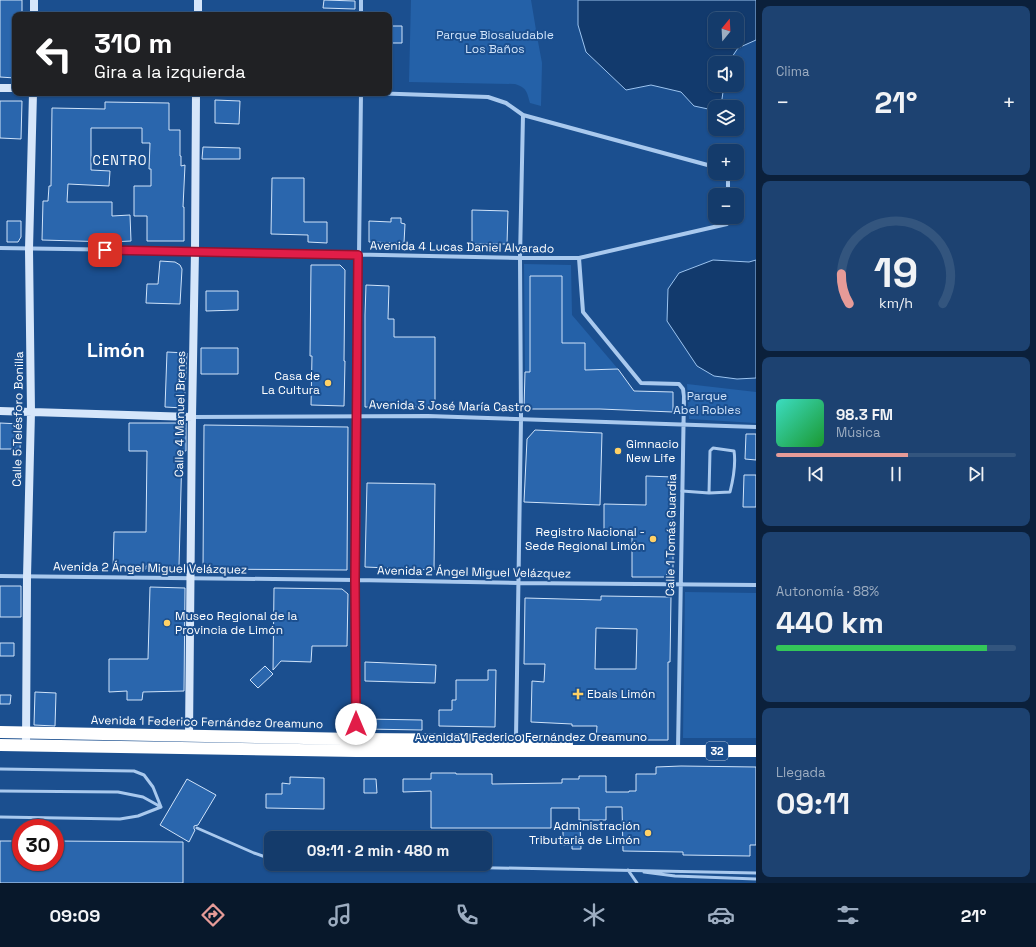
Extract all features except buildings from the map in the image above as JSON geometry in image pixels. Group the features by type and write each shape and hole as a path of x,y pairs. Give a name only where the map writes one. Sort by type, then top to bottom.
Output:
{"highway":[{"name":"Avenida 1 Federico Fernández Oreamuno","path":"0,732 189,736 356,745"},
{"name":"Avenida 1 Federico Fernández Oreamuno","path":"0,745 189,748 356,745 516,746 678,751 756,751"}],"main road":[{"path":"34,0 34,12"},
{"path":"198,0 198,12"},
{"path":"0,88 12,88"},
{"name":"Calle 5 Telésforo Bonilla","path":"26,746 27,577 31,412 29,249 33,96"},
{"name":"Calle 4 Manuel Brenes","path":"189,736 196,96"},
{"name":"Avenida 3 José María Castro","path":"0,411 192,417"}],"street":[{"path":"361,0 361,12"},
{"path":"392,94 488,97 506,103 522,115 708,165"},
{"path":"356,745 355,580 361,96"},
{"path":"516,746 521,419 520,258 522,115"},
{"name":"Avenida 4 Lucas Daniel Alvarado","path":"0,248 579,258 728,224"},
{"name":"Calle 1 Tomás Guardia","path":"579,258 583,312 641,383 678,384 683,389 678,751"},
{"name":"Avenida 3 José María Castro","path":"192,417 428,416 756,427"},
{"name":"Avenida 2 Ángel Miguel Velázquez","path":"0,576 756,585"},
{"path":"189,736 189,748"}],"lane":[{"path":"682,492 709,493 730,492 735,456 734,451 713,448 710,451 709,493"},
{"path":"0,769 134,771 144,776 153,787 161,807"},
{"path":"0,791 118,792 143,797 161,807"},
{"path":"0,817 120,819 138,816 161,807"},
{"path":"197,828 264,857"},
{"path":"492,868 756,873"},
{"path":"628,870 675,876 756,879"},
{"path":"628,870 637,883"}],"green space":[{"name":"Parque Biosaludable Los Baños","path":"411,0 531,0 542,63 541,106 530,103 526,91 522,87 515,84 409,82"},
{"path":"524,264 571,265 572,315 618,369 585,370 562,343 562,276 530,276 530,365 550,373 525,372"},
{"name":"Parque Abel Robles","path":"687,384 756,392 756,423 689,419"},
{"path":"685,592 756,593 756,738 683,738"}],"shaded area":[{"path":"578,0 756,0 756,40 744,45 744,12 708,12 708,48 738,48 733,56 708,56 708,92 723,92 721,100 708,100 708,109 694,106 681,92 651,85 626,90 586,52 578,25"},
{"path":"713,260 749,262 756,260 756,378 737,379 714,376 697,366 667,321 668,289 679,273"}],"place":[{"name":"Casa de La Cultura","path":"328,383"},
{"name":"Gimnacio New Life","path":"618,451"},
{"name":"Registro Nacional - Sede Regional Limón","path":"653,539"},
{"name":"Museo Regional de la Provincia de Limón","path":"167,623"},
{"name":"Ebais Limón","path":"578,694"},
{"name":"Administración Tributaria de Limón","path":"648,833"}],"district":[{"name":"CENTRO","path":"120,160"},
{"name":"Limón","path":"116,350"}],"route":[{"path":"105,250 358,255 355,580 356,724"}]}
